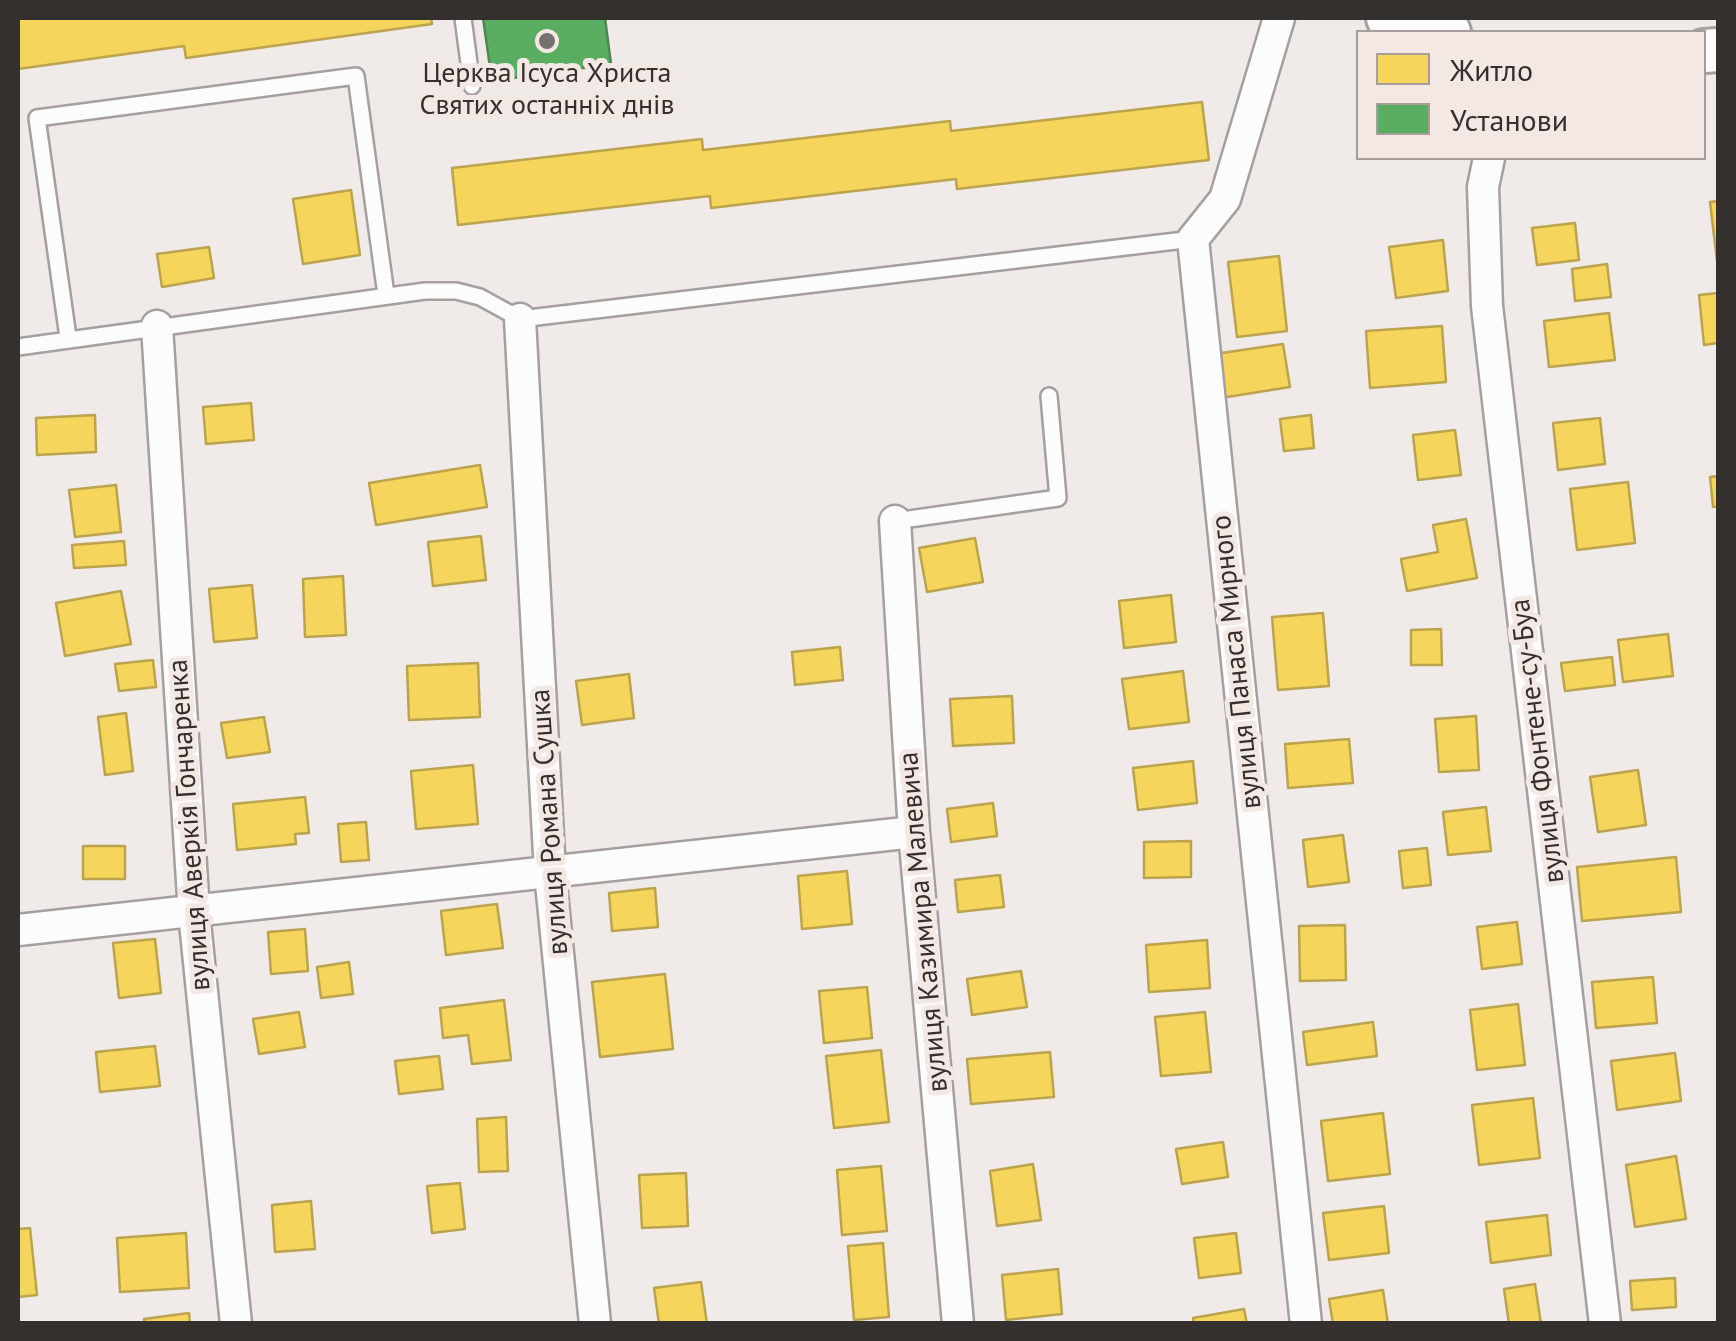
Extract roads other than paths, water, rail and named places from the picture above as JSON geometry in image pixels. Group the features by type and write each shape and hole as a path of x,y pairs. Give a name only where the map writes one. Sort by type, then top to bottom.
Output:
{"main road":[{"path":"1388,18 1440,30"}],"street":[{"path":"1193,239 1225,199 1280,18"},
{"name":"вулиця Фонтене-су-Буа","path":"1489,160 1483,186 1488,306 1605,1324"},
{"name":"вулиця Панаса Мирного","path":"1193,239 1306,1324"},
{"name":"вулиця Романа Сушка","path":"520,319 550,873 595,1324"},
{"name":"вулиця Аверкія Гончаренка","path":"157,326 194,913 236,1324"},
{"name":"вулиця Казимира Малевича","path":"896,521 914,832 958,1324"},
{"path":"18,930 914,832"}],"lane":[{"path":"463,18 472,86"},
{"path":"68,337 37,118 356,76 386,295"},
{"path":"18,347 386,295 456,290 520,319 1193,239"},
{"path":"896,521 1058,498 1048,396"}],"place":[{"name":"Церква Ісуса Христа Святих останніх днів","path":"547,41"}]}
